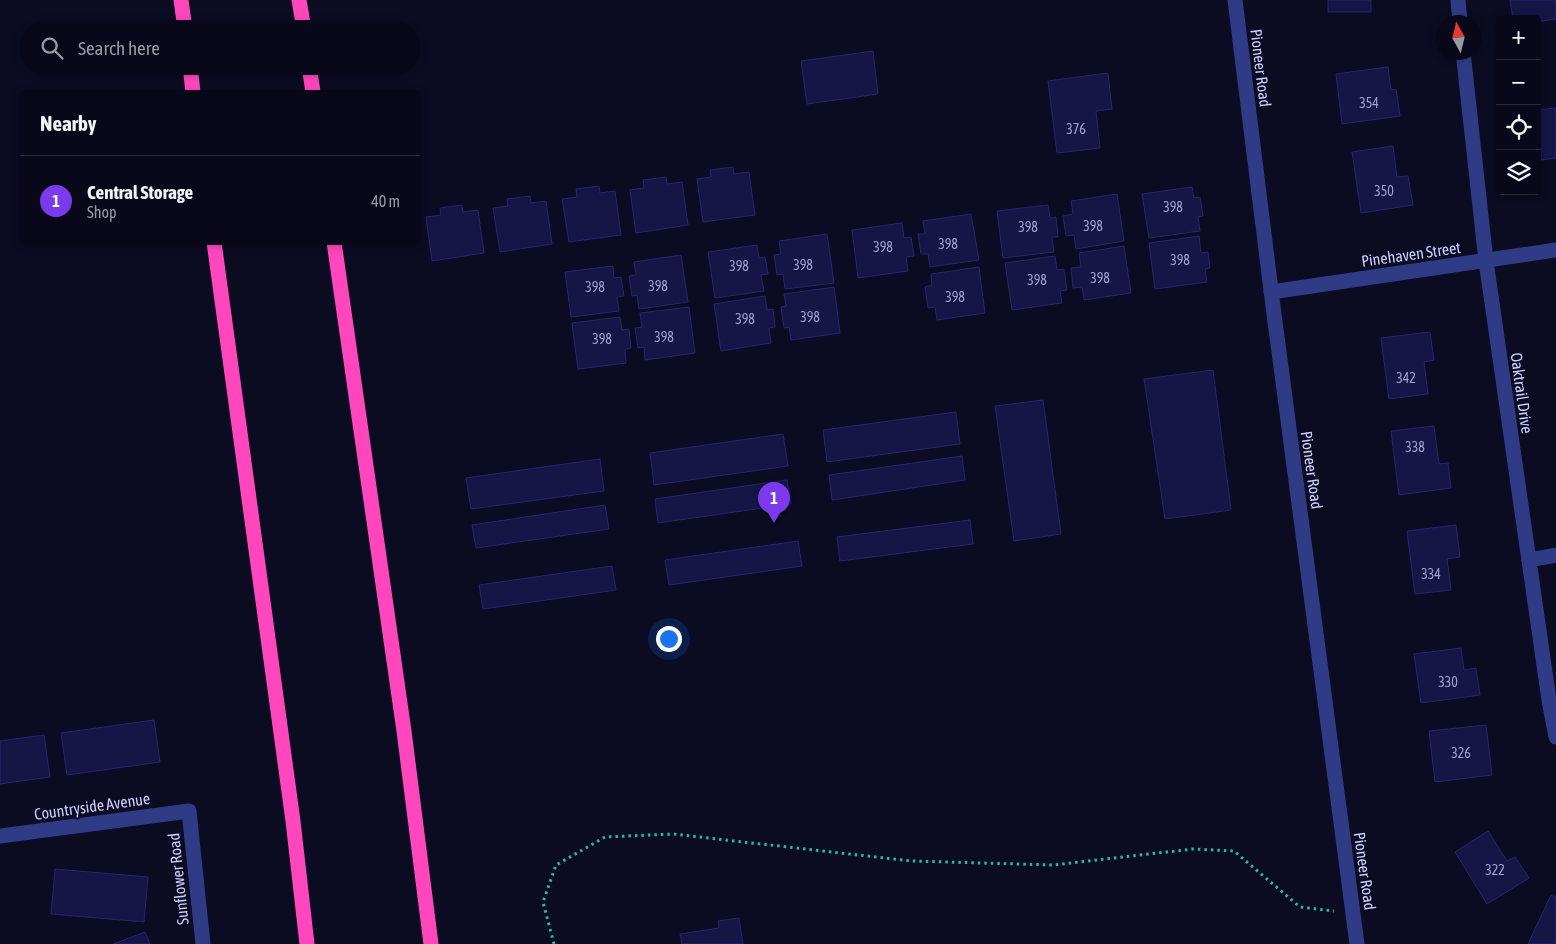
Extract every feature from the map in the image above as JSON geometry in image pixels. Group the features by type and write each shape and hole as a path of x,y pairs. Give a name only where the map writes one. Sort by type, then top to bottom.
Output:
{"highway":[{"path":"181,0 184,20"},
{"path":"299,0 302,20"},
{"path":"191,75 194,90"},
{"path":"310,75 313,90"},
{"path":"214,245 294,821 307,944"},
{"path":"334,245 404,731 431,944"}],"street":[{"name":"Pioneer Road","path":"1235,0 1271,292 1357,944"},
{"path":"1458,0 1459,15"},
{"name":"Oaktrail Drive","path":"1464,60 1486,261 1556,737"},
{"name":"Pinehaven Street","path":"1271,292 1556,250"},
{"path":"1529,560 1556,556"},
{"name":"Countryside Avenue","path":"0,836 188,811"},
{"name":"Sunflower Road","path":"188,811 203,944"}],"path":[{"path":"554,944 543,902 556,865 605,837 673,834 911,861 1053,865 1193,849 1234,851 1300,907 1353,913"}],"building":[{"path":"1328,0 1371,0 1371,12 1328,12"},
{"path":"1510,0 1556,0 1556,19 1541,21 1541,15 1512,15"},
{"path":"873,51 878,94 807,104 801,61"},
{"path":"1388,67 1391,90 1396,89 1400,116 1342,124 1336,74"},
{"path":"1108,73 1112,109 1096,111 1100,148 1057,153 1048,81"},
{"path":"1556,108 1556,158 1541,160 1541,110"},
{"path":"1393,146 1397,177 1408,176 1413,205 1361,213 1352,152"},
{"path":"733,167 734,174 749,172 755,215 703,222 697,179 711,177 710,170"},
{"path":"666,177 667,184 682,182 688,225 636,233 630,190 644,188 643,180"},
{"path":"599,186 600,193 615,191 621,235 569,242 562,199 577,197 576,189"},
{"path":"1192,187 1194,198 1200,197 1203,216 1198,217 1200,231 1149,238 1142,194"},
{"path":"1117,194 1124,241 1076,249 1074,235 1066,236 1063,216 1073,214 1071,201"},
{"path":"530,196 531,203 546,201 552,244 500,252 493,208 508,206 507,199"},
{"path":"462,205 463,212 478,210 484,253 432,261 426,217 441,215 440,208"},
{"path":"1048,205 1050,218 1056,217 1058,237 1052,237 1054,252 1003,258 997,211"},
{"path":"971,214 979,260 930,267 928,254 921,254 918,234 925,234 923,221"},
{"path":"902,223 904,238 911,237 914,256 906,257 908,271 858,278 852,230"},
{"path":"827,234 834,283 785,289 783,274 777,275 774,255 781,254 779,241"},
{"path":"1199,236 1201,253 1208,252 1210,268 1205,269 1207,282 1155,289 1149,243"},
{"path":"757,245 759,258 765,257 768,274 761,275 764,291 715,298 708,252"},
{"path":"1124,246 1131,293 1084,300 1082,287 1073,288 1071,268 1081,267 1079,253"},
{"path":"681,255 688,302 639,309 637,295 632,296 629,276 636,275 634,262"},
{"path":"1055,256 1057,270 1064,269 1067,290 1060,291 1062,303 1012,310 1005,263"},
{"path":"613,266 614,278 621,277 624,296 617,297 619,311 571,317 565,272"},
{"path":"979,267 985,313 937,320 935,307 928,308 925,287 932,285 931,274"},
{"path":"834,287 840,333 791,340 789,327 784,328 781,307 786,306 784,294"},
{"path":"765,296 767,310 773,309 775,327 769,328 771,343 721,351 714,304"},
{"path":"689,307 695,353 645,360 644,347 638,348 635,328 642,327 640,313"},
{"path":"620,317 622,330 629,329 631,348 625,349 626,363 578,369 572,323"},
{"path":"1430,332 1434,360 1424,362 1428,394 1389,399 1381,338"},
{"path":"1213,370 1231,510 1165,519 1144,379"},
{"path":"1043,400 1061,534 1014,541 995,406"},
{"path":"956,412 960,444 827,462 823,430"},
{"path":"1434,426 1439,464 1448,463 1451,488 1399,495 1391,431"},
{"path":"783,434 788,466 654,485 650,453"},
{"path":"962,456 965,480 832,500 829,475"},
{"path":"600,459 604,491 471,509 466,478"},
{"path":"787,480 791,504 658,523 655,499"},
{"path":"605,505 609,529 476,548 472,525"},
{"path":"970,520 973,544 840,561 837,537"},
{"path":"1456,525 1460,557 1447,559 1451,590 1415,594 1407,531"},
{"path":"798,541 802,566 669,585 665,560"},
{"path":"612,566 616,590 483,609 479,585"},
{"path":"1461,648 1464,670 1476,668 1480,695 1421,703 1414,654"},
{"path":"154,720 160,762 67,775 61,733"},
{"path":"1486,725 1492,775 1435,782 1429,731"},
{"path":"44,735 50,777 0,784 0,741"},
{"path":"1488,831 1507,861 1515,857 1529,878 1487,904 1455,852"},
{"path":"55,869 148,877 144,922 51,914"},
{"path":"1551,895 1556,897 1556,944 1528,944"},
{"path":"739,918 743,944 682,944 680,934 719,928 718,921"},
{"path":"145,932 150,944 113,944"}],"place":[{"name":"Central Storage","path":"774,523"}]}
